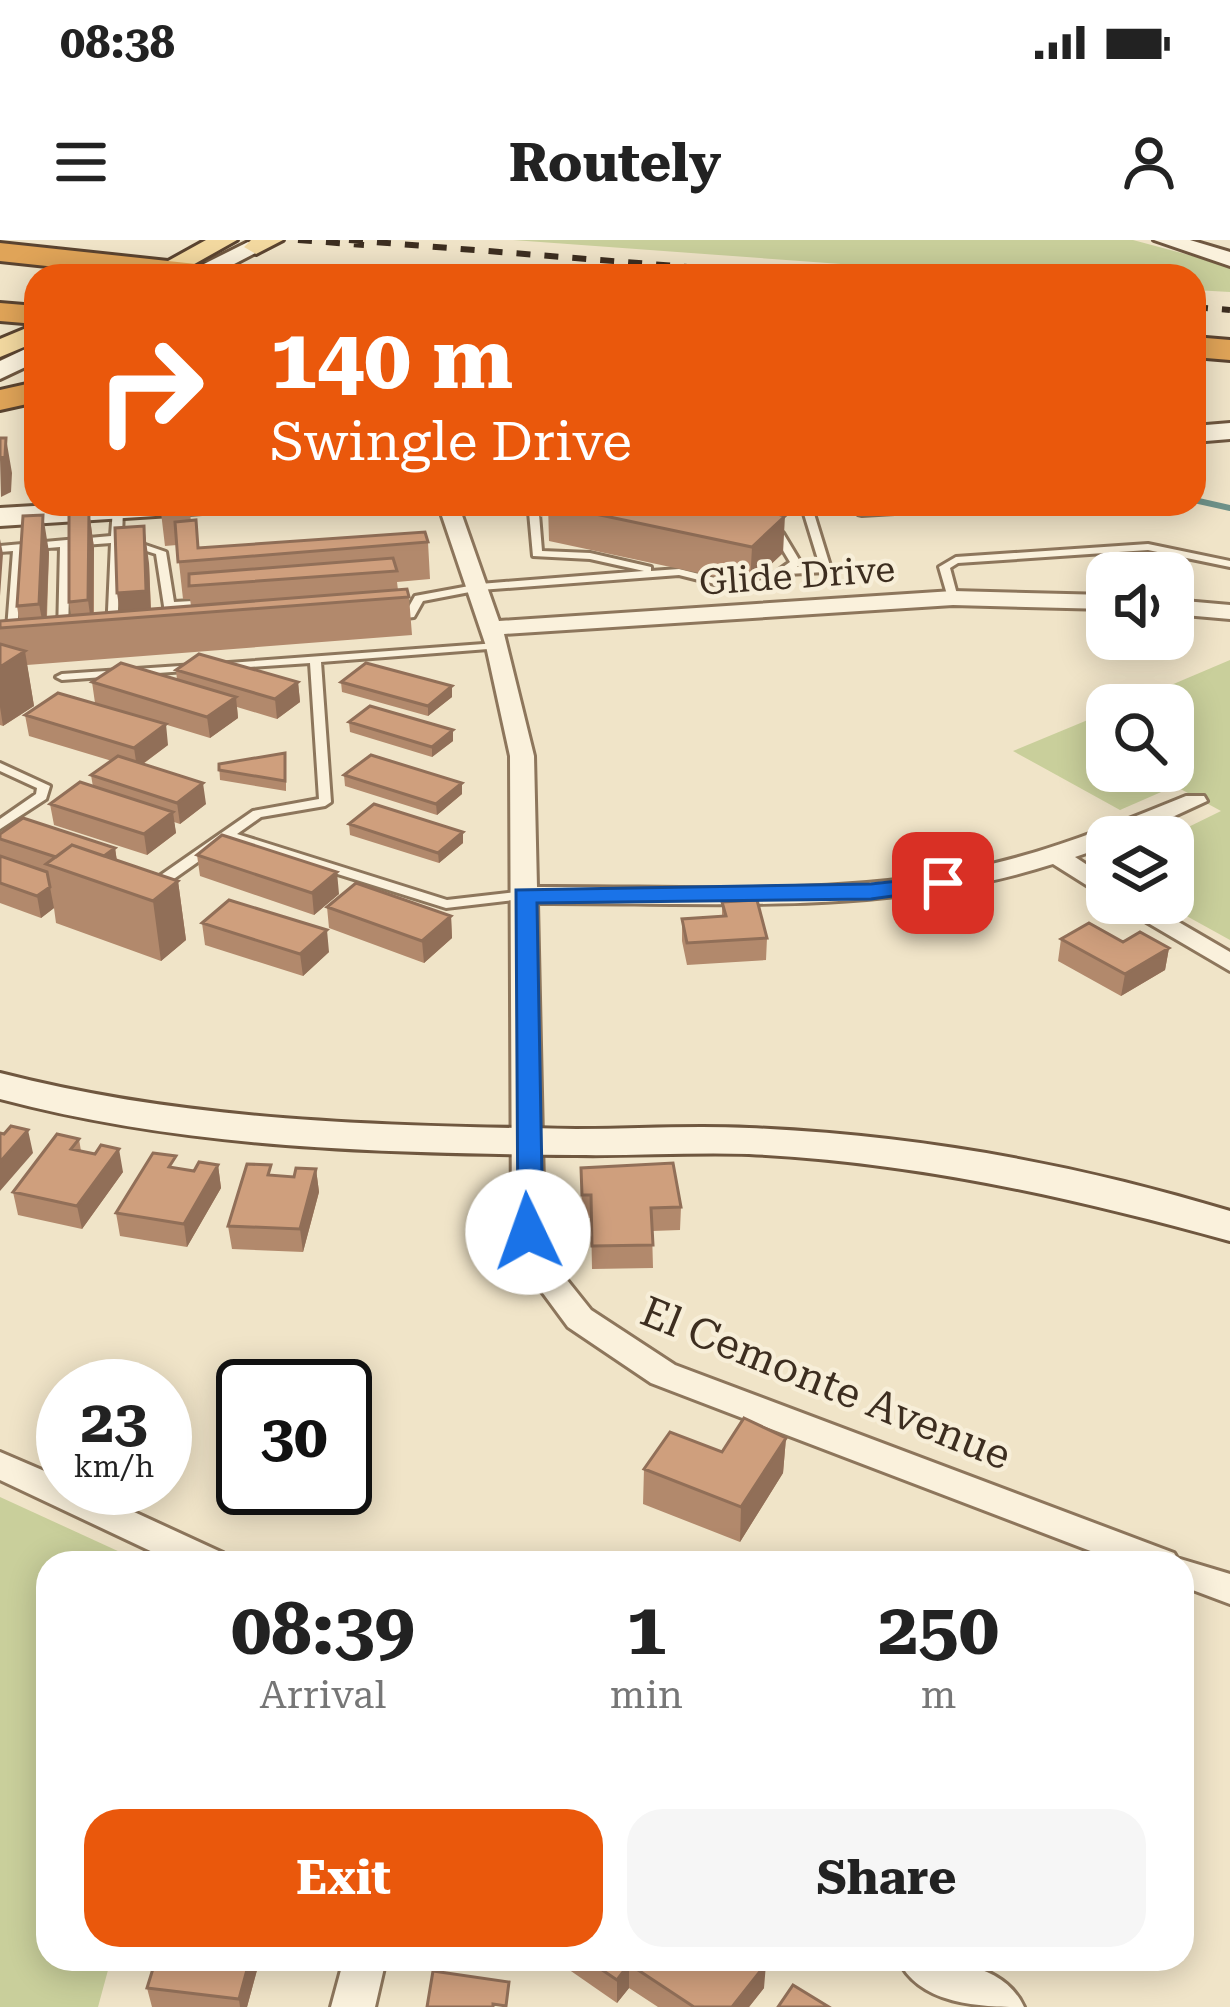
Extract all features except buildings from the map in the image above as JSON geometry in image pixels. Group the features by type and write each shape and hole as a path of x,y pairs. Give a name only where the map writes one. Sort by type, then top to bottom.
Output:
{"highway":[{"path":"0,252 216,263"}],"street":[{"path":"1166,240 1230,259"},
{"path":"71,516 118,524 134,516"},
{"name":"El Cemonte Avenue","path":"453,516 495,638 522,756 528,1232 557,1300 608,1343 664,1374 1129,1551"},
{"name":"Glide Drive","path":"495,638 952,598 1086,601"},
{"path":"1194,609 1230,612"},
{"path":"1158,816 1195,801"},
{"path":"525,896 871,891 970,879 1086,846"},
{"path":"1059,857 1086,876"},
{"path":"1163,924 1230,963"},
{"path":"0,1086 136,1120 248,1133 395,1140 745,1140 882,1150 1108,1191 1230,1226"},
{"path":"0,1465 184,1551"},
{"path":"1194,1576 1230,1589"},
{"path":"353,2007 361,1971"},
{"path":"940,1971 1001,2007"}],"lane":[{"path":"534,516 537,554 590,556 735,586 768,583 796,563 779,536 754,529"},
{"path":"785,571 826,569 810,516"},
{"path":"0,549 65,544 118,524"},
{"path":"118,524 161,553 169,606 165,639"},
{"path":"110,644 118,524"},
{"path":"62,648 65,544"},
{"path":"952,598 944,567 956,560 1148,547 1230,565"},
{"path":"19,548 4,652 26,651"},
{"path":"404,589 419,598 480,587 666,573"},
{"path":"366,619 410,615 419,598"},
{"path":"169,606 216,603"},
{"path":"62,677 315,659 495,638"},
{"path":"94,645 128,642"},
{"path":"143,895 256,814 325,802 315,659"},
{"path":"0,767 44,786 42,796 0,825"},
{"path":"227,835 446,904 525,896"}],"green space":[{"path":"513,240 1133,240 1230,266 1230,292 1206,291 1206,264 842,264"},
{"path":"1230,660 1230,940 1194,920 1194,824 1221,811 1186,792 1194,792 1194,684 1173,684"},
{"path":"1086,721 1086,791 1013,751"},
{"path":"1087,792 1161,792 1120,810"},
{"path":"0,1497 118,1551 36,1551 36,1971 108,1971 98,2007 0,2007"}],"waterway":[{"path":"1206,503 1230,508"}],"railway":[{"path":"298,240 364,245"},
{"path":"349,240 650,264"},
{"path":"1206,308 1230,310"}],"route":[{"path":"528,1232 525,896 871,891 943,883"}]}
